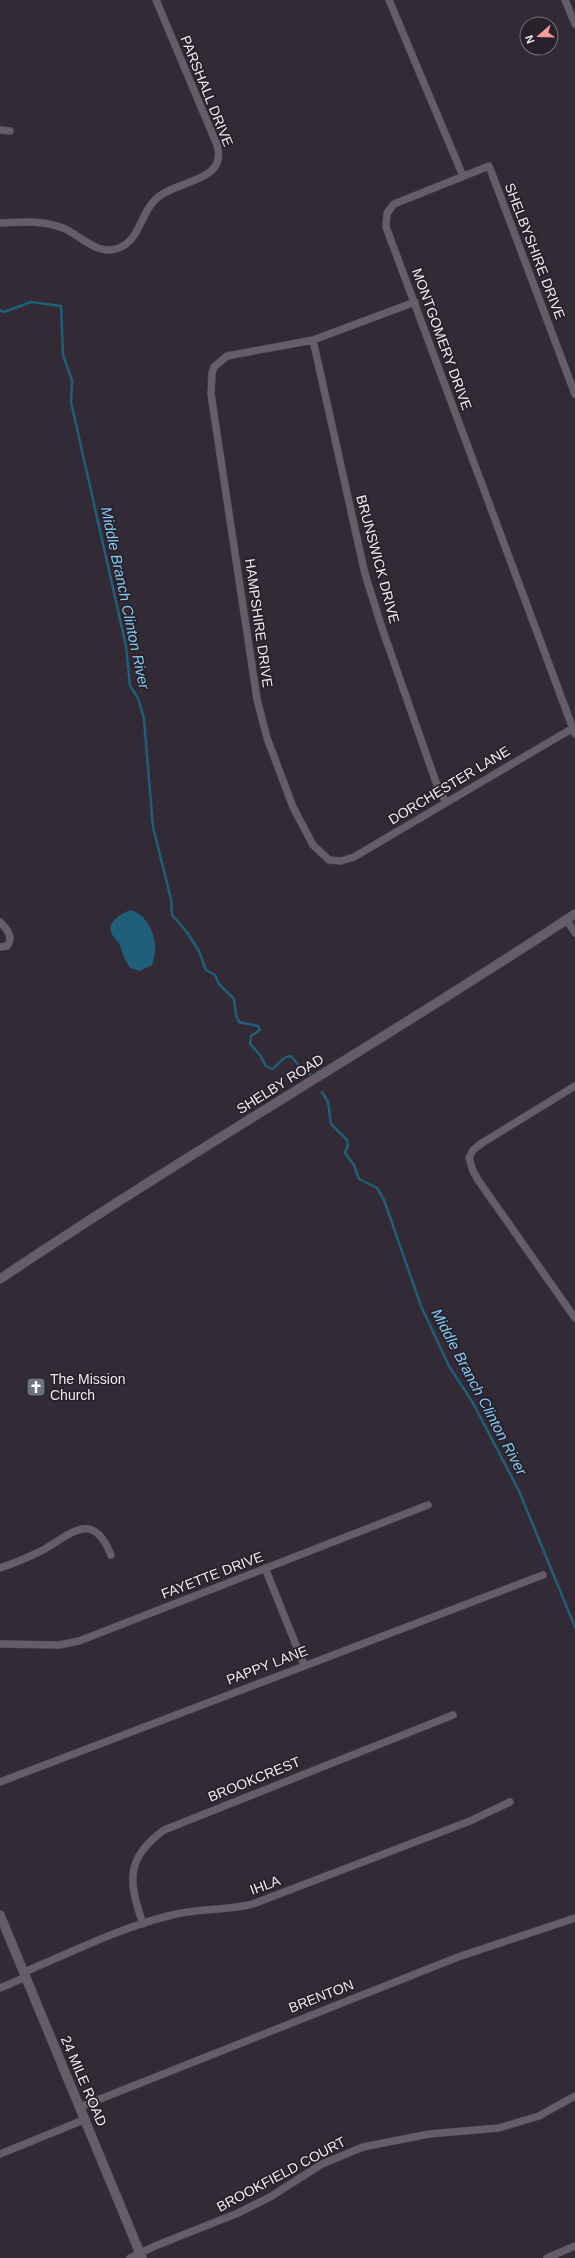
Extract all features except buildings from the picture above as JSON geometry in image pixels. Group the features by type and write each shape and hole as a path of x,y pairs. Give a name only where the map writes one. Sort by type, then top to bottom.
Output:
{"street":[{"name":"PARSHALL DRIVE","path":"0,223 43,223 63,228 104,250 115,249 126,245 136,235 152,203 170,189 213,171 220,158 217,145 156,0"},
{"path":"388,0 463,176"},
{"path":"565,0 575,24"},
{"path":"0,130 10,131"},
{"name":"SHELBYSHIRE DRIVE","path":"463,176 489,166 575,394"},
{"name":"MONTGOMERY DRIVE","path":"463,176 399,201 387,213 386,227 574,731"},
{"path":"313,340 415,302"},
{"name":"HAMPSHIRE DRIVE","path":"313,340 227,356 214,367 210,382 262,720 279,774 304,829 322,855 336,862"},
{"name":"BRUNSWICK DRIVE","path":"313,340 372,599 438,788 446,802"},
{"name":"DORCHESTER LANE","path":"336,862 354,857 446,802 574,731"},
{"name":"SHELBY ROAD","path":"0,1279 128,1195 295,1092 575,914"},
{"path":"566,920 575,933"},
{"path":"0,922 9,934 10,940 7,946 0,947"},
{"path":"575,1086 482,1143 473,1150 469,1158 472,1171 575,1318"},
{"name":"FAYETTE DRIVE","path":"0,1644 59,1645 79,1641 428,1505"},
{"path":"0,1568 42,1550 77,1529 88,1529 95,1532 102,1538 111,1555"},
{"path":"265,1568 304,1665"},
{"name":"PAPPY LANE","path":"0,1782 543,1575"},
{"name":"BROOKCREST","path":"143,1924 133,1893 133,1872 142,1853 152,1840 164,1830 453,1715"},
{"name":"IHLA","path":"0,1988 25,1974 143,1924 172,1914 232,1908 253,1904 470,1821 510,1802"},
{"name":"24 MILE ROAD","path":"0,1915 86,2119 141,2256"},
{"name":"BRENTON","path":"80,2106 458,1958 575,1918"},
{"name":"BROOKFIELD COURT","path":"130,2258 141,2256 238,2213 270,2197 322,2164 358,2148 391,2140 429,2134 499,2128 539,2116 575,2096"},
{"path":"0,2154 86,2119"},
{"path":"547,2258 575,2246"}],"water":[{"path":"131,910 144,919 149,925 154,941 155,949 152,965 140,971 130,968 120,945 111,932 112,924 118,916"}],"waterway":[{"name":"Middle Branch Clinton River","path":"0,310 4,312 31,302 61,306 63,355 72,380 71,402 126,646 130,686 138,698 144,719 153,827 171,899 172,915 186,931 199,951 206,970 215,975 219,984 234,999 236,1015 239,1022 258,1026 260,1030 251,1036 250,1044 260,1055 266,1066 272,1069 282,1059 291,1056 301,1068 306,1069 310,1074"},
{"name":"Middle Branch Clinton River","path":"322,1092 328,1102 331,1124 347,1140 348,1145 345,1153 354,1165 359,1179 377,1188 384,1200 421,1306 449,1366 473,1403 519,1491 575,1627"}],"place":[{"name":"The Mission Church","path":"36,1387"}]}
